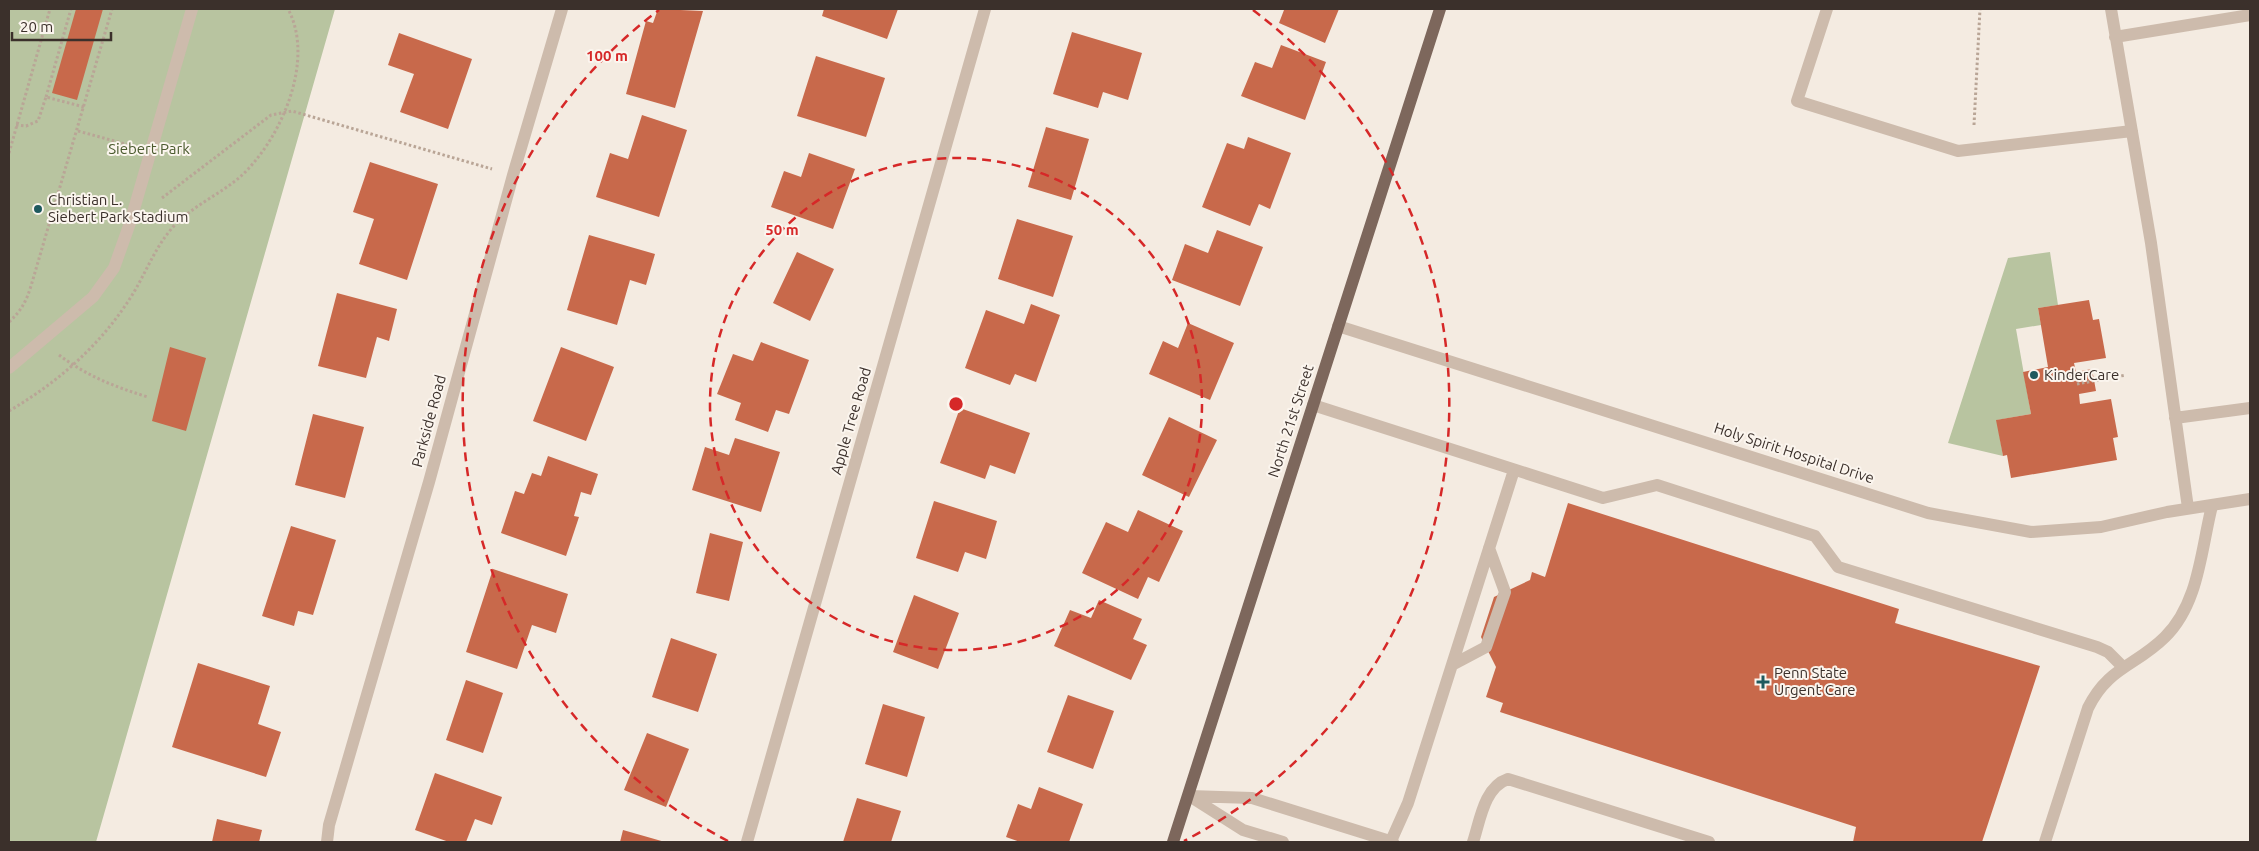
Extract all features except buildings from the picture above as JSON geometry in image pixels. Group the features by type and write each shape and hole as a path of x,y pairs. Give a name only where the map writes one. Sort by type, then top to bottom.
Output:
{"main road":[{"name":"North 21st Street","path":"1173,842 1440,9"}],"street":[{"path":"9,368 93,297 114,268 130,223 192,9"},
{"name":"Parkside Road","path":"327,842 329,825 429,482 513,175 562,9"},
{"name":"Apple Tree Road","path":"747,842 985,9"},
{"path":"1827,9 1797,101 1958,151 2132,131"},
{"path":"2111,9 2151,243 2188,508"},
{"path":"2116,37 2250,15"},
{"name":"Holy Spirit Hospital Drive","path":"1338,326 1928,513 1946,517 2031,532 2101,527 2188,508 2250,500"},
{"path":"1313,405 1604,498 1657,485 1815,536 1838,567 2097,647 2108,652 2123,667"},
{"path":"2175,418 2250,408"},
{"path":"1189,796 1252,798 1392,842 1408,803 1514,470"},
{"path":"2045,842 2088,708 2103,683 2166,637 2178,621 2189,599 2196,577 2212,506"},
{"path":"1452,666 1486,647 1505,592 1489,548"},
{"path":"1473,842 1492,789 1499,782 1508,779 1709,842"},
{"path":"1189,796 1243,830 1281,842"}],"path":[{"path":"9,153 50,9"},
{"path":"16,125 26,126 38,121 71,9"},
{"path":"9,322 20,312 26,302 78,131 112,9"},
{"path":"9,411 44,389 73,366 98,341 134,292 161,242 174,226 196,207 240,177 267,146 291,96 296,74 296,29 288,9"},
{"path":"1975,109 1980,9"},
{"path":"46,97 84,107"},
{"path":"158,202 271,115 292,111 513,175"},
{"path":"78,131 104,137"},
{"path":"58,355 73,366 113,386 148,397"},
{"path":"2077,384 2126,376"}],"green space":[{"name":"Siebert Park","path":"9,9 335,9 96,842 9,842"},
{"path":"2050,252 2058,305 2038,308 2041,325 2016,329 2031,414 1997,420 2003,456 1948,443 2008,258"}],"place":[{"name":"Christian L. Siebert Park Stadium","path":"38,209"},
{"name":"KinderCare","path":"2034,375"},
{"name":"Penn State Urgent Care","path":"1763,682"}]}
